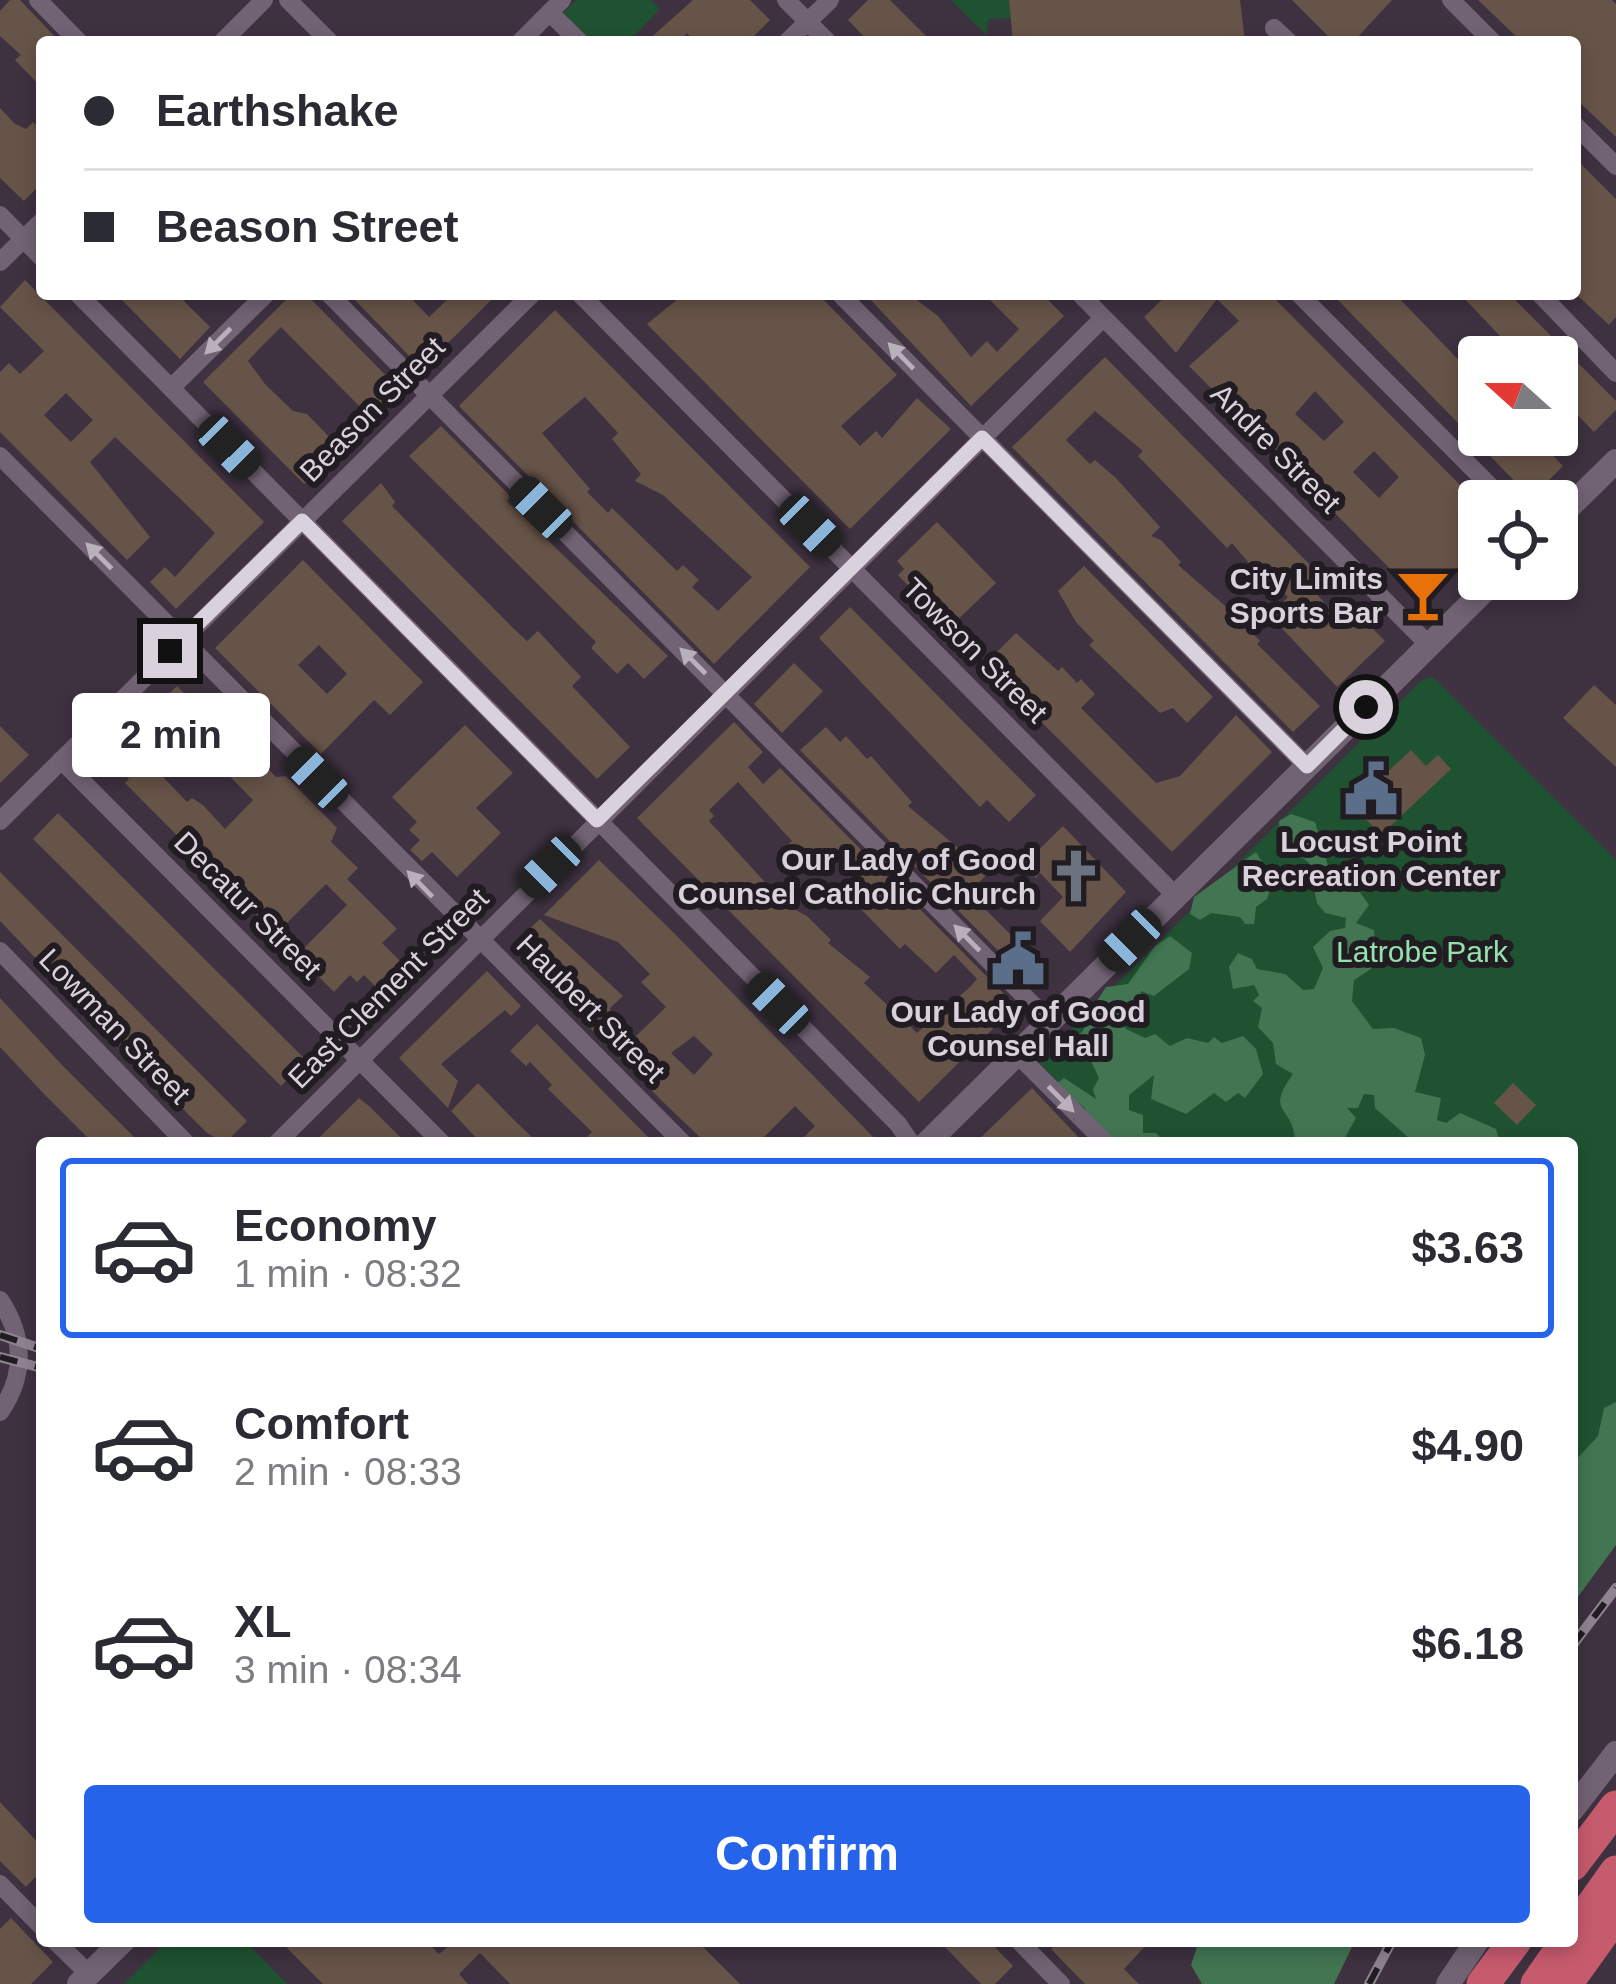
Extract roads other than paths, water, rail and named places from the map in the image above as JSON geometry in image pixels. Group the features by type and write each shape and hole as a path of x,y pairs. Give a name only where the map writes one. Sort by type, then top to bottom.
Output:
{"highway":[{"path":"1578,1857 1616,1807"},
{"path":"1578,1926 1616,1872"},
{"path":"1566,1984 1616,1915"},
{"path":"1483,1984 1511,1947"},
{"path":"1537,1984 1563,1947"}],"street":[{"path":"38,0 74,36"},
{"path":"228,36 264,0"},
{"path":"288,0 324,36"},
{"path":"786,0 822,36"},
{"path":"793,36 830,0"},
{"path":"1451,0 1487,36"},
{"path":"526,36 556,6 576,36"},
{"path":"1581,131 1616,166"},
{"path":"0,214 36,251"},
{"path":"0,262 36,226"},
{"path":"84,300 905,1137"},
{"path":"171,388 260,300"},
{"path":"335,300 1049,1021"},
{"name":"Beason Street","path":"0,821 526,300"},
{"name":"Towson Street","path":"586,300 1176,896"},
{"path":"846,300 1307,766"},
{"name":"Andre Street","path":"1085,300 1429,645"},
{"path":"1305,300 1484,480"},
{"path":"1546,300 1616,373"},
{"name":"East Clement Street","path":"283,1137 1103,318"},
{"name":"Haubert Street","path":"0,456 677,1137"},
{"path":"1578,498 1616,461"},
{"path":"933,1137 1475,600"},
{"name":"Decatur Street","path":"62,760 436,1137"},
{"name":"Lowman Street","path":"0,951 180,1137"},
{"path":"1017,1054 1100,1137"},
{"path":"0,1300 12,1318 20,1352 14,1388 0,1412"},
{"path":"1578,1802 1616,1753"},
{"path":"0,1885 36,1921"},
{"path":"60,1947 84,1979 117,1947"},
{"path":"1025,1947 1061,1984"},
{"path":"1448,1984 1473,1947"}],"railway":[{"path":"0,1335 36,1347"},
{"path":"0,1357 36,1366"},
{"path":"1578,1638 1616,1588"},
{"path":"1369,1984 1389,1947"}],"place":[{"name":"City Limits Sports Bar","path":"1423,595"},
{"name":"Locust Point Recreation Center","path":"1371,789"},
{"name":"Our Lady of Good Counsel Catholic Church","path":"1076,876"},
{"name":"Our Lady of Good Counsel Hall","path":"1018,959"}],"park label":[{"name":"Latrobe Park","path":"1422,951"}]}
